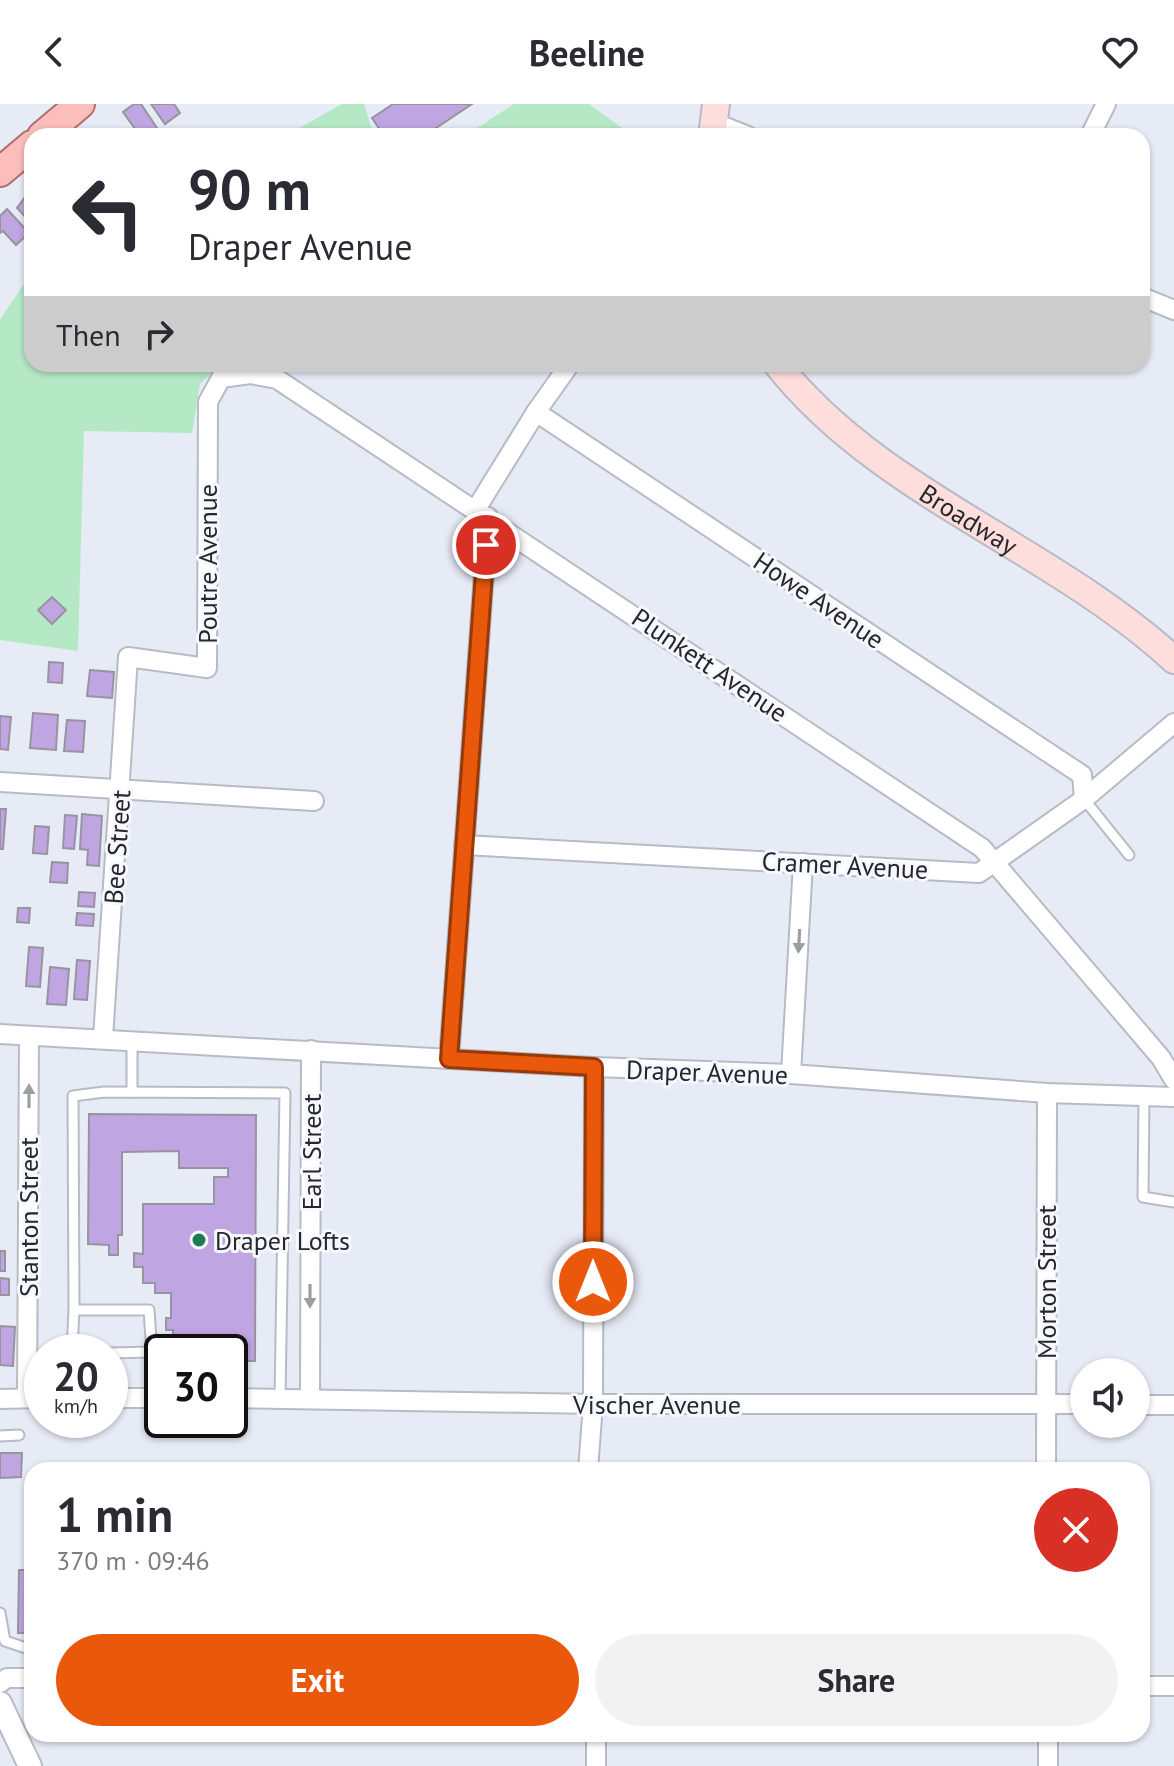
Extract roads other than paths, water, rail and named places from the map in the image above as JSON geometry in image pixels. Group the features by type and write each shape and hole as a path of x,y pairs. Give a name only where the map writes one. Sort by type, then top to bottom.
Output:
{"main road":[{"path":"52,128 80,104"},
{"path":"0,172 24,152"},
{"name":"Broadway","path":"784,372 827,420 978,525 1087,590 1144,632 1174,660"}],"street":[{"path":"1094,128 1106,104"},
{"path":"1150,300 1174,310"},
{"path":"449,1059 482,513 536,412 564,372"},
{"name":"Plunkett Avenue","path":"208,429 208,402 221,378 250,374 277,379 982,848 1161,1058 1174,1080"},
{"name":"Howe Avenue","path":"536,412 1082,775 1084,799"},
{"name":"Poutre Avenue","path":"128,657 207,668 208,429"},
{"name":"Bee Street","path":"103,1038 128,657"},
{"name":"Cramer Avenue","path":"464,845 979,873 995,865 1084,799 1174,723"},
{"path":"0,782 314,801"},
{"path":"791,1074 803,863"},
{"name":"Draper Avenue","path":"0,1034 594,1067 791,1074 1047,1093 1174,1097"},
{"name":"Stanton Street","path":"29,1036 34,1334"},
{"name":"Earl Street","path":"310,1398 311,1050"},
{"path":"589,1462 593,1404 594,1067"},
{"name":"Morton Street","path":"1046,1462 1047,1093"},
{"path":"0,1399 24,1398"},
{"name":"Vischer Avenue","path":"248,1398 593,1404 1070,1404"},
{"path":"1150,1405 1174,1405"},
{"path":"0,1683 7,1678 24,1678"},
{"path":"1150,1686 1174,1686"},
{"path":"0,1703 30,1766"},
{"path":"596,1742 596,1766"},
{"path":"1048,1742 1048,1766"}],"lane":[{"path":"1084,799 1129,855"},
{"path":"132,1039 132,1092"},
{"path":"73,1334 73,1096 132,1092 285,1093 280,1398"},
{"path":"1144,1096 1143,1197 1174,1202"},
{"path":"74,1310 149,1310 151,1334"},
{"path":"0,1436 19,1435"},
{"path":"0,1613 5,1641 24,1649"}],"place":[{"name":"Draper Lofts","path":"199,1240"}]}
